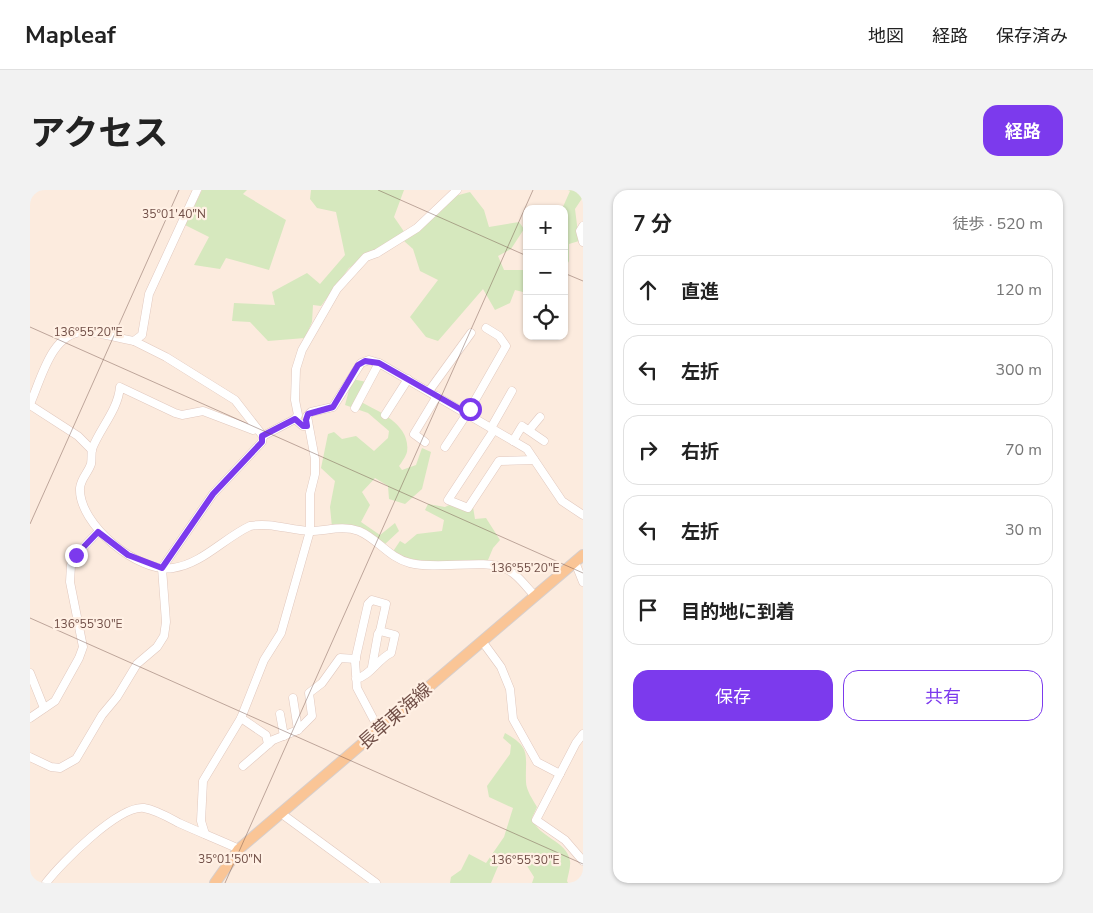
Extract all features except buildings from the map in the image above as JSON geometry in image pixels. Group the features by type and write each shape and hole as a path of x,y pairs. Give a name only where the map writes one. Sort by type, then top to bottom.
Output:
{"main road":[{"name":"長草東海線","path":"215,883 239,849 579,559"}],"street":[{"path":"134,341 142,335 149,294 197,190"},
{"path":"262,436 295,419 298,415 296,369 302,350 337,289 366,257 377,253 417,228 457,190"},
{"path":"583,226 580,231 583,242"},
{"path":"446,447 506,346 500,336 486,328"},
{"path":"30,757 51,767 60,768 76,759 102,715 117,697 137,664 157,647 164,636 166,622 162,568 213,494 262,442 262,436 236,400 182,366 134,341 85,332 74,333 62,340 53,352 30,405 78,436 92,450"},
{"path":"429,391 472,333"},
{"path":"205,834 202,821 203,780 241,718 264,660 280,633 310,531 310,494 315,474 315,459 306,420 308,414 333,407 361,362 369,360 379,363 527,449 562,501 583,515"},
{"path":"355,408 379,363"},
{"path":"385,415 408,379"},
{"path":"258,429 253,430 203,411 182,415 175,413 120,387 115,405 92,450 90,464 82,478 81,501 98,532 128,555 162,568 172,568 188,564 250,526 261,524 310,531 343,528 359,531 389,554 409,563 436,566 488,565 503,568 513,573 535,596"},
{"path":"512,391 492,429 448,500 468,508 500,461 534,460"},
{"path":"425,442 414,434 437,396"},
{"path":"530,429 540,417"},
{"path":"295,419 303,426 307,426"},
{"path":"513,441 522,426 530,429 544,440"},
{"path":"30,718 55,701 80,658 83,647 70,582 71,565 76,555 98,532"},
{"path":"579,559 583,582"},
{"path":"373,667 378,634 386,604 372,600 368,604 356,659 356,679 357,688 375,722 381,728"},
{"path":"356,679 363,678 391,652 394,635 380,631"},
{"path":"482,641 501,667 510,689 513,719 536,762 560,774"},
{"path":"243,766 268,744 298,730 312,716 309,693 322,683 340,658 356,659"},
{"path":"30,673 44,708"},
{"path":"293,698 298,730"},
{"path":"280,714 284,736"},
{"path":"241,718 266,735"},
{"path":"265,724 268,744"},
{"path":"583,734 576,743 536,820 565,840 583,861"},
{"path":"46,883 59,866 112,820 127,810 144,808 153,811 239,849"},
{"path":"282,814 376,883"}],"green space":[{"path":"202,190 247,190 243,194 286,220 269,270 226,258 220,269 194,265 209,237 185,225"},
{"path":"311,190 404,190 394,217 405,233 349,268 321,306 313,305 312,322 305,338 268,341 250,322 232,321 234,303 275,305 272,292 307,273 320,284 345,255 336,212 317,208 310,199"},
{"path":"568,190 583,190 583,197 575,209 579,241 569,244 568,263 568,205 564,205 570,191"},
{"path":"470,192 484,210 489,227 519,222 523,228 511,249 498,256 504,270 523,270 523,292 515,290 510,303 495,310 483,289 438,341 426,337 410,317 438,280 420,271 413,249 404,241 423,228 455,196"},
{"path":"352,379 372,383 361,402 385,415 404,434 407,452 399,466 402,470 416,465 422,448 431,452 422,489 405,504 389,499 388,486 375,478 362,492 370,505 361,522 380,535 395,523 399,531 384,545 362,530 332,527 330,507 335,481 321,468 328,434 334,432 342,439 356,436 374,451 388,438 389,431 368,413 345,405"},
{"path":"428,504 445,507 451,504 473,507 475,519 486,518 500,540 493,548 488,560 427,562 392,553 400,541 405,544 417,534 442,531 444,520 425,510"},
{"path":"505,733 520,743 525,753 526,785 537,807 532,818 535,825 564,848 568,854 570,868 568,883 532,883 534,877 522,858 499,864 491,883 450,883 451,877 461,870 469,854 486,863 504,837 513,808 489,797 487,786 510,754 511,745 503,738"}],"route":[{"path":"76,555 98,532 128,555 162,568 213,494 262,442 262,436 295,419 303,426 307,426 308,414 333,407 361,362 369,360 379,363 467,413 470,409"}]}
